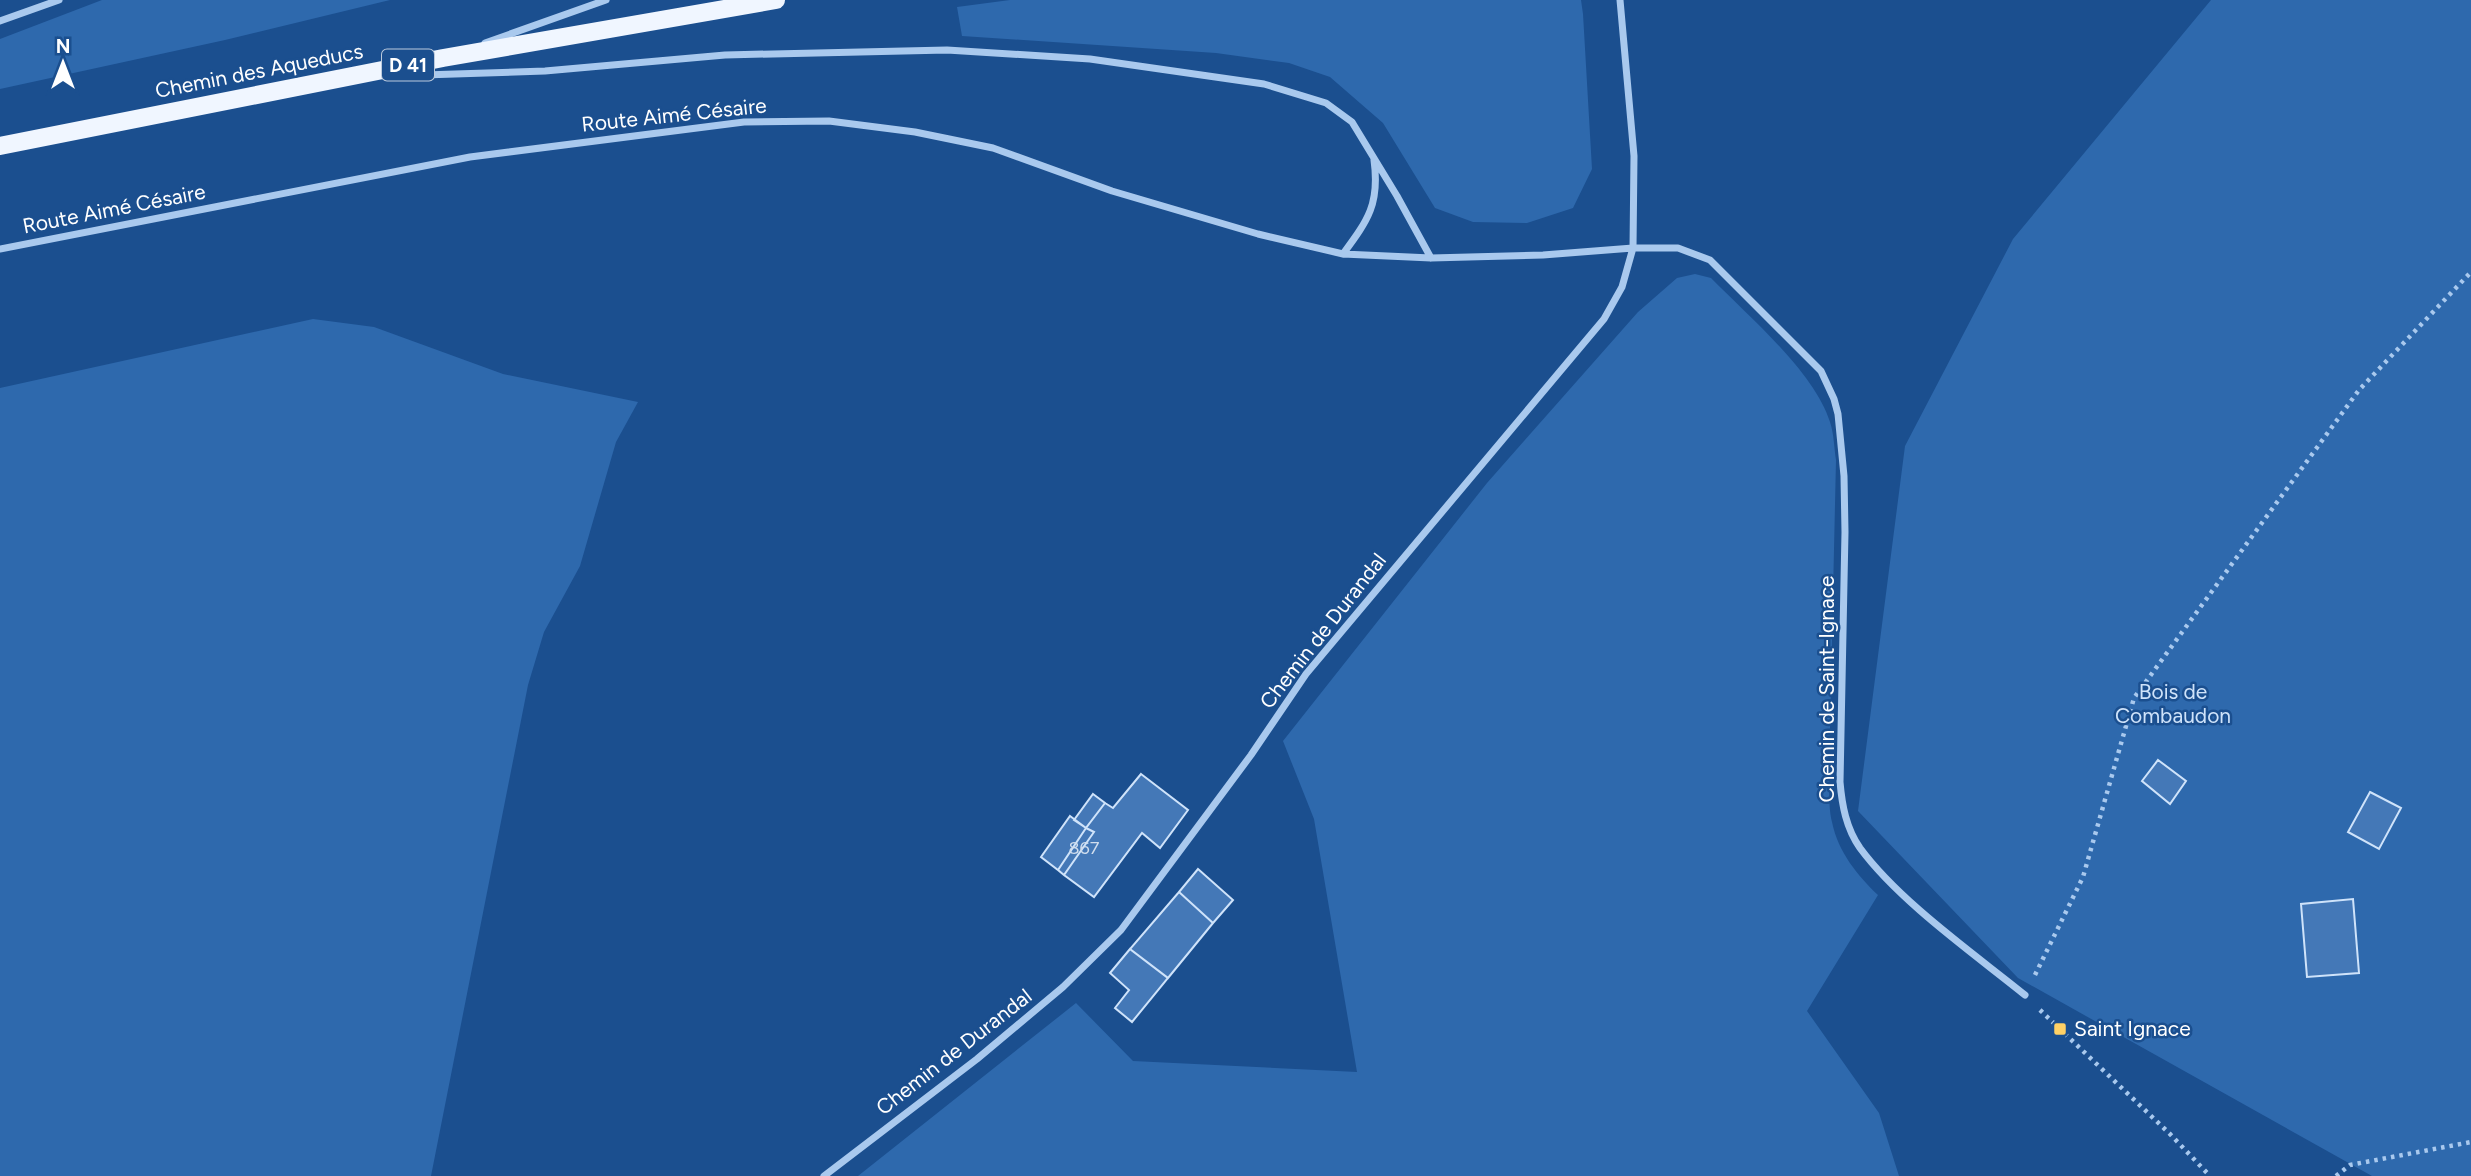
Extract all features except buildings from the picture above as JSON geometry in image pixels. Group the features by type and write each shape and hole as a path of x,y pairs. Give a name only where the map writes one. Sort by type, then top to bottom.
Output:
{"main road":[{"name":"Chemin des Aqueducs","path":"0,146 342,77 776,0"}],"street":[{"path":"0,21 59,0"},
{"path":"443,58 606,0"},
{"name":"Chemin de Durandal","path":"824,1176 996,1043 1063,987 1121,930 1251,755 1306,674 1604,319 1622,287 1633,248 1634,156 1620,0"},
{"path":"342,77 545,71 725,55 947,50 1090,59 1264,84 1326,103 1352,122 1431,258"},
{"name":"Route Aimé Césaire","path":"0,249 470,157 744,122 829,121 915,132 993,148 1112,191 1258,234 1343,254 1431,258"},
{"path":"1343,254 1364,226 1372,208 1377,185 1374,156"},
{"name":"Chemin de Saint-Ignace","path":"1431,258 1678,248 1710,260 1821,371 1838,414 1844,476 1840,782 1842,809 1859,846 1885,875 1919,908 2025,995"}],"path":[{"path":"2210,1176 2025,995 2083,877 2134,698 2359,390 2471,272"},
{"path":"2336,1176 2350,1165 2471,1142"}],"green space":[{"path":"102,0 390,0 225,40 0,89 0,39"},
{"path":"1010,0 1581,0 1592,169 1573,208 1527,223 1473,222 1435,208 1383,123 1330,77 1289,63 1216,53 962,36 957,7"},
{"name":"Bois de Combaudon","path":"2211,0 2471,0 2471,1176 2372,1176 2018,978 1858,811 1905,446 2013,239"},
{"path":"1695,274 1711,278 1795,364 1822,403 1831,427 1836,460 1830,810 1835,833 1844,853 1863,880 1878,895 1807,1011 1879,1113 1899,1176 858,1176 1076,1003 1133,1061 1357,1072 1314,819 1283,741 1487,483 1638,312 1677,278"},
{"path":"313,319 374,327 503,374 638,402 616,442 580,566 544,632 528,685 431,1176 0,1176 0,388"}],"place":[{"name":"Saint Ignace","path":"2060,1029"}]}
